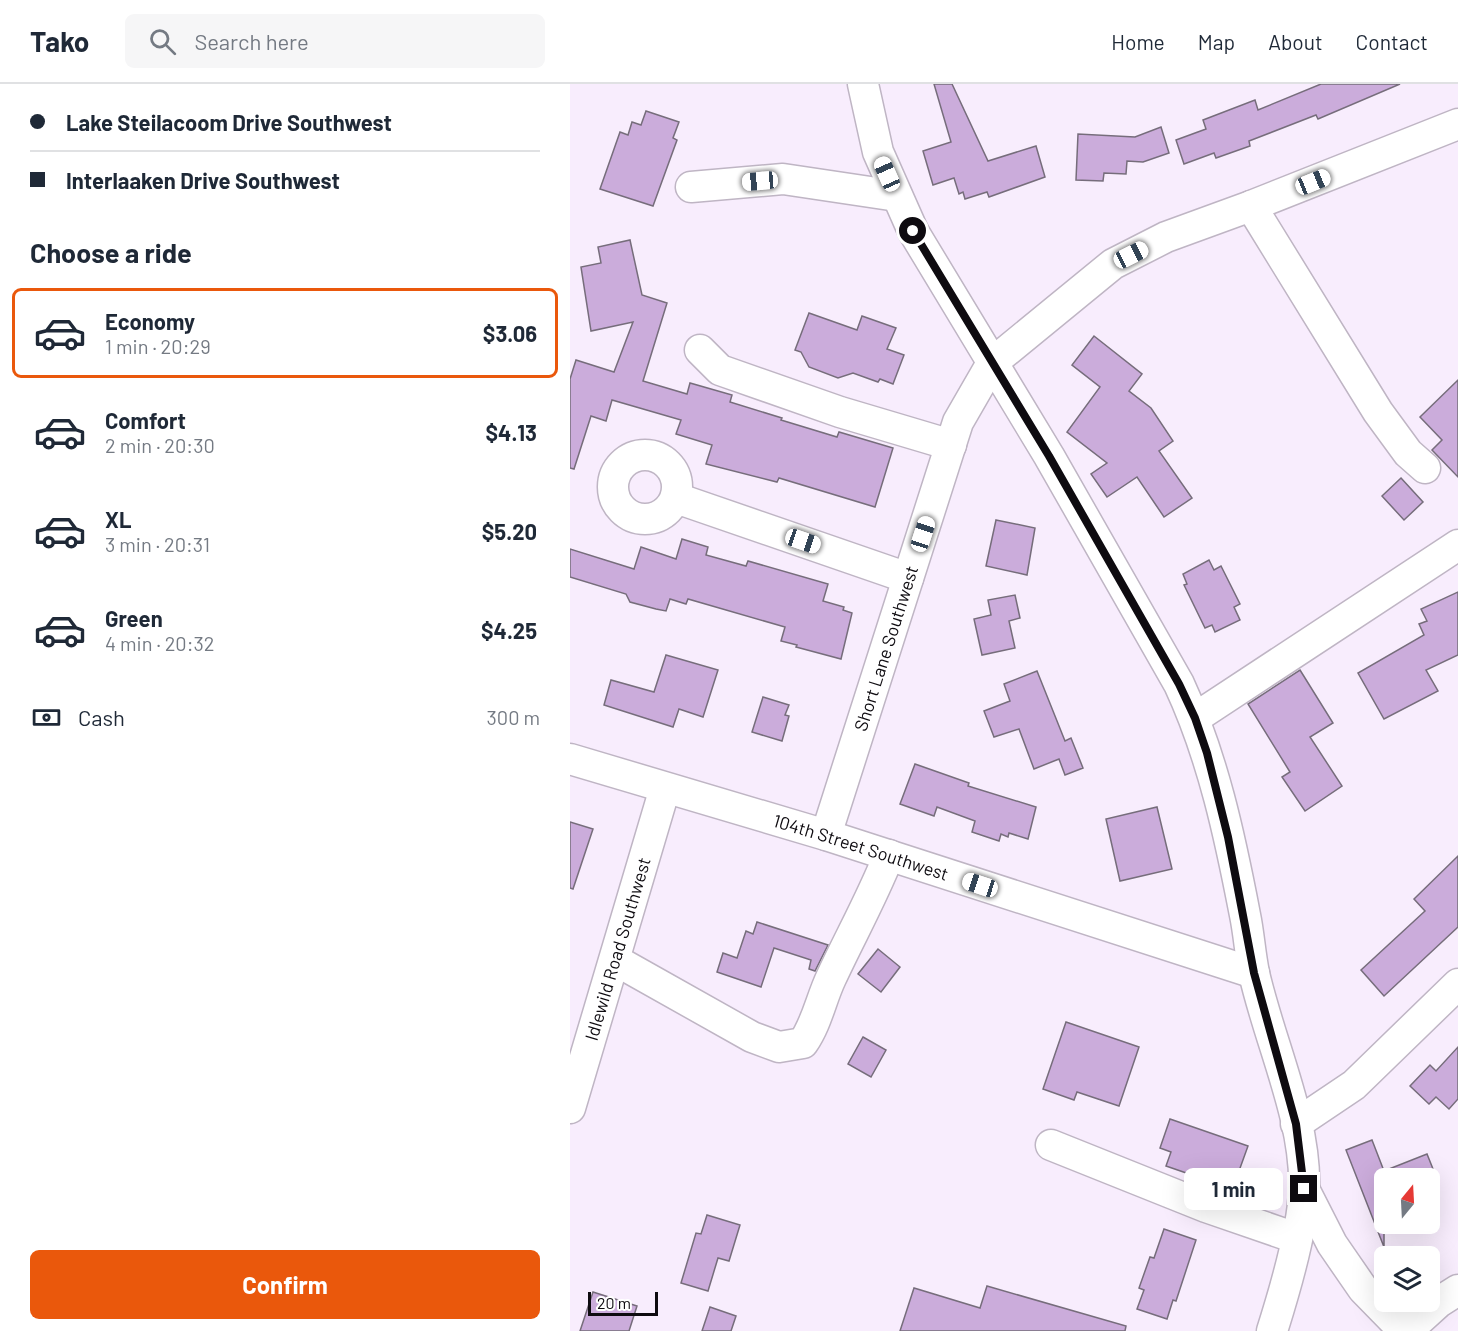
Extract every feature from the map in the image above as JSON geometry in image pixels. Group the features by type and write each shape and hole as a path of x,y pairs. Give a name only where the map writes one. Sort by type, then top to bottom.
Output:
{"street":[{"path":"863,84 878,152 913,231 1055,466 1179,684 1195,718 1228,837 1254,973 1296,1124 1304,1189 1296,1238 1272,1331"},
{"name":"Short Lane Southwest","path":"826,835 951,445 969,401 992,363 1113,264 1166,237 1458,124"},
{"path":"691,187 783,179 897,196"},
{"path":"1251,206 1378,412 1408,453 1425,468"},
{"path":"700,350 720,370 840,412 951,445"},
{"path":"676,498 908,578"},
{"path":"1195,718 1458,545"},
{"name":"104th Street Southwest","path":"570,759 826,835 1254,973"},
{"name":"Idlewild Road Southwest","path":"570,1108 578,1057 615,960 665,788"},
{"path":"615,960 752,1037 779,1047 803,1042 810,1033 831,978 871,901 889,855"},
{"path":"1296,1124 1354,1085 1458,984"},
{"path":"1051,1146 1206,1207 1296,1238"},
{"path":"1304,1189 1332,1244 1356,1280 1405,1331 1438,1302 1458,1290"}],"building":[{"path":"934,84 952,84 988,161 1036,146 1045,177 989,197 987,192 965,199 963,192 959,194 954,178 933,185 923,151 951,142"},
{"path":"1321,84 1400,84 1318,119 1316,115 1249,141 1250,146 1216,158 1214,153 1184,164 1176,140 1206,129 1203,120 1255,100 1258,110"},
{"path":"646,111 679,122 673,138 677,140 653,206 600,189 620,132 628,135 632,122 641,125"},
{"path":"1161,127 1169,153 1143,162 1127,161 1126,174 1104,173 1103,181 1076,180 1078,134 1135,137"},
{"path":"630,240 642,295 667,303 643,381 687,394 690,383 732,395 730,402 782,418 781,420 837,437 839,432 893,448 875,507 779,478 777,482 706,464 712,445 676,434 681,420 612,400 606,421 591,416 574,469 570,468 570,379 576,360 614,372 633,322 591,331 581,267 601,263 598,247"},
{"path":"809,313 857,330 862,316 896,328 887,349 904,355 893,384 880,379 878,382 853,373 838,378 809,367 801,352 795,350"},
{"path":"1094,336 1142,374 1129,391 1151,408 1173,441 1159,451 1192,498 1164,517 1137,477 1107,497 1091,474 1107,463 1067,432 1100,387 1072,365"},
{"path":"1458,380 1458,477 1432,450 1442,440 1420,417"},
{"path":"1401,478 1423,502 1404,520 1382,496"},
{"path":"996,520 1035,528 1027,575 986,566"},
{"path":"682,539 708,547 706,555 746,566 748,561 828,584 823,601 844,607 843,610 852,613 841,659 781,641 785,627 688,599 686,604 670,599 666,611 656,609 630,602 626,594 570,577 570,549 634,569 641,547 676,559"},
{"path":"1209,560 1214,570 1221,566 1240,604 1234,607 1240,620 1215,632 1212,625 1205,628 1184,585 1187,584 1183,574"},
{"path":"1458,592 1458,655 1426,670 1438,691 1384,719 1358,673 1424,635 1419,624 1427,621 1421,609"},
{"path":"1015,595 1020,618 1009,621 1015,648 982,655 974,619 991,615 988,600"},
{"path":"666,655 718,670 703,717 679,709 673,727 604,705 611,680 654,692"},
{"path":"1300,670 1333,723 1310,737 1342,786 1305,811 1282,777 1290,772 1248,704"},
{"path":"1037,671 1065,741 1071,738 1083,768 1065,775 1059,759 1034,769 1019,729 994,737 984,711 1010,701 1004,684"},
{"path":"763,697 789,705 785,715 789,716 782,741 752,732"},
{"path":"915,764 969,783 968,786 1036,807 1028,839 1009,833 1008,837 1001,834 999,841 972,832 975,821 937,807 934,816 900,804"},
{"path":"1157,807 1172,869 1120,881 1106,819"},
{"path":"570,822 593,829 573,889 570,888"},
{"path":"1458,856 1458,927 1384,996 1361,970 1425,911 1414,899"},
{"path":"757,922 828,945 815,971 809,969 811,960 774,948 761,987 717,972 723,953 737,958 746,931 753,934"},
{"path":"878,949 900,967 881,992 858,974"},
{"path":"1066,1022 1139,1047 1119,1106 1077,1092 1074,1100 1043,1089"},
{"path":"863,1037 886,1050 871,1077 848,1064"},
{"path":"1458,1047 1458,1099 1449,1109 1436,1097 1429,1104 1410,1086 1430,1065 1436,1071"},
{"path":"1170,1119 1248,1146 1235,1182 1205,1172 1204,1176 1196,1173 1195,1176 1166,1166 1171,1152 1160,1148"},
{"path":"1372,1140 1383,1168 1374,1168 1374,1221 1346,1150"},
{"path":"1427,1154 1433,1168 1392,1168"},
{"path":"707,1215 740,1225 729,1261 718,1258 708,1291 681,1283 696,1233 701,1234"},
{"path":"1164,1229 1196,1240 1176,1301 1173,1300 1167,1319 1137,1309 1144,1290 1139,1288 1150,1257 1154,1258"},
{"path":"1379,1234 1384,1234 1384,1246"},
{"path":"987,1286 1126,1326 1125,1331 900,1331 914,1288 980,1308"},
{"path":"593,1292 637,1306 629,1331 580,1331"},
{"path":"710,1307 736,1316 731,1331 702,1331"}],"route":[{"path":"913,231 1049,456 1179,684 1195,718 1207,753 1228,837 1246,917 1254,973 1296,1124 1304,1189"}]}
